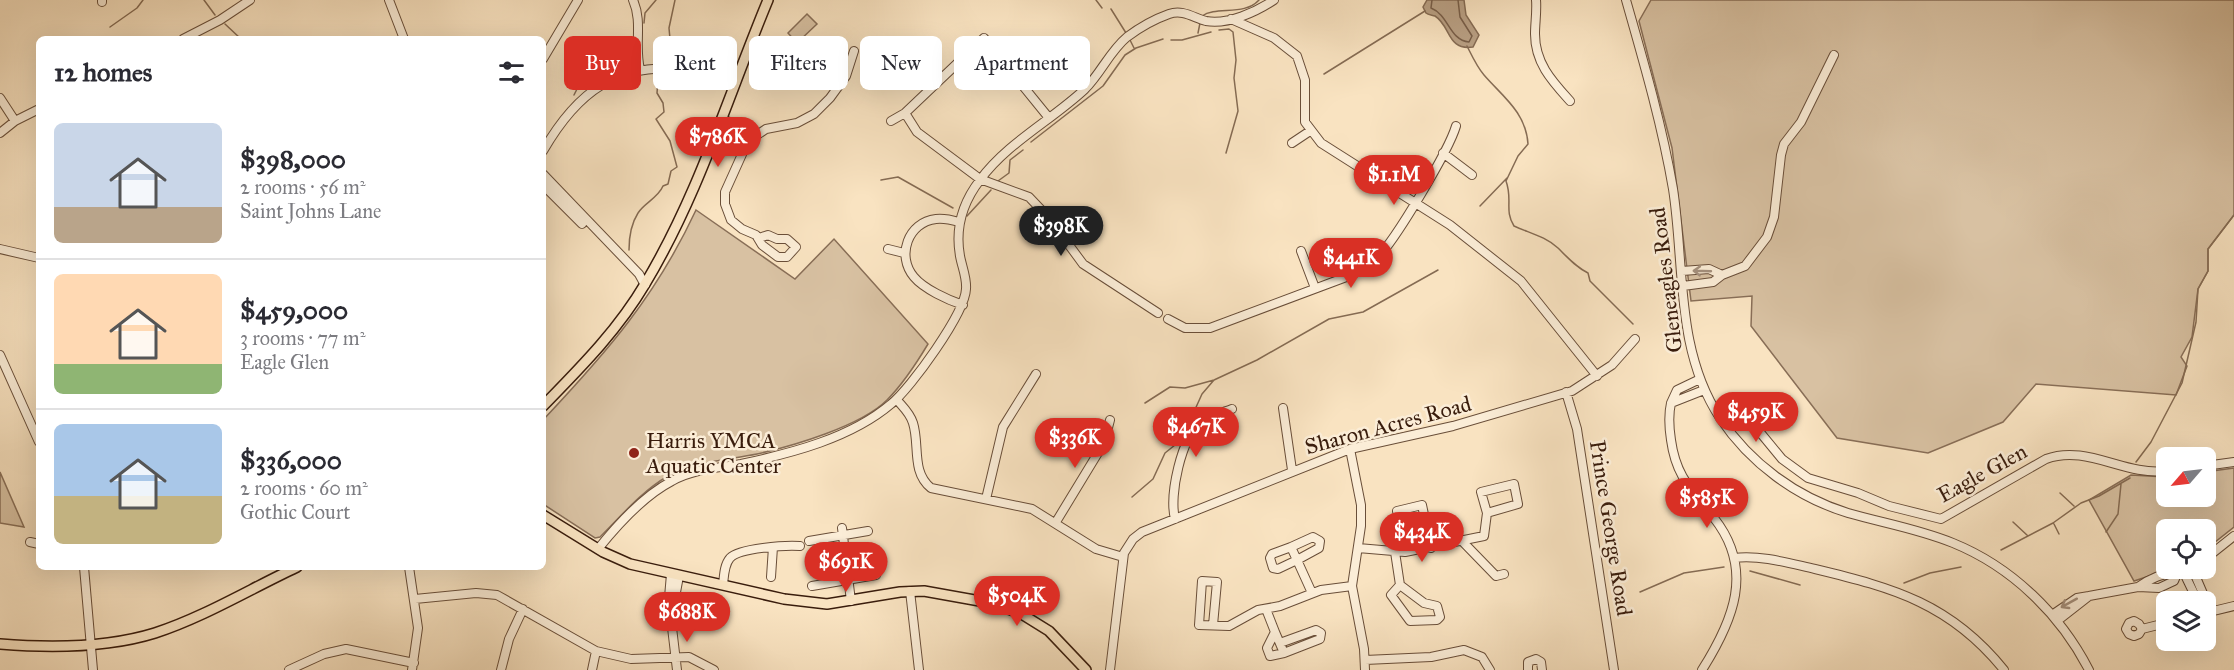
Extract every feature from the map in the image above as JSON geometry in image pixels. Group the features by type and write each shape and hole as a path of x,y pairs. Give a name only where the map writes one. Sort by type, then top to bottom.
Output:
{"main road":[{"path":"737,79 768,0"},
{"path":"546,403 596,351 645,285 688,204 733,90"},
{"path":"546,517 598,549 630,564 810,604 851,601 910,591 964,597 1020,613 1053,634 1083,669"},
{"path":"0,644 41,646 93,643 141,636 164,629 291,570"}],"street":[{"path":"192,36 250,0"},
{"path":"389,0 403,36"},
{"path":"546,54 578,0"},
{"path":"633,0 639,15 638,36"},
{"path":"598,549 638,507 672,481 690,474 758,460 818,443 864,423 897,400 917,375 963,304 966,281 958,246 959,222 966,203 980,179 1087,86 1123,41 1141,28 1172,13 1214,22 1231,19 1274,0"},
{"path":"1536,0 1536,42 1540,62 1548,76 1570,101"},
{"name":"Gleneagles Road","path":"1626,0 1666,150 1689,340 1704,390 1719,417 1745,450 1792,488 1828,506 1923,532 1958,545 2014,579 2054,618 2089,670"},
{"path":"1231,19 1274,38 1297,56 1305,80 1304,114 1310,131 1324,146 1450,225 1521,281 1597,375"},
{"path":"891,121 905,113 984,38 1049,118"},
{"path":"759,238 736,225 724,204 725,192 744,146 752,137 766,129 797,123 814,114 830,98 846,76 854,51"},
{"path":"1683,286 1713,282 1722,275 1745,266 1767,237 1774,217 1784,144 1801,122 1834,55"},
{"path":"546,145 581,98 597,90"},
{"path":"0,98 15,121"},
{"path":"0,133 15,121 36,111"},
{"path":"905,113 917,132 980,179 1029,197 1049,218 1083,264 1158,313"},
{"path":"723,119 740,127 752,137"},
{"path":"1168,319 1185,328 1204,329 1359,272 1377,259 1443,153 1456,126"},
{"path":"1292,143 1310,131"},
{"path":"1443,153 1472,175"},
{"path":"546,177 639,274 645,285"},
{"path":"546,188 645,285"},
{"path":"959,222 936,218 927,221 910,234 904,252 915,279 951,301 963,304"},
{"path":"0,249 36,257"},
{"path":"888,249 904,252"},
{"path":"1301,251 1315,288"},
{"path":"1682,271 1708,269 1722,275"},
{"name":"Sharon Acres Road","path":"1123,557 1137,535 1292,470 1350,449 1453,426 1566,392 1612,365 1635,339"},
{"path":"0,355 36,435"},
{"path":"986,499 1003,428 1036,374"},
{"path":"1700,379 1677,390 1671,403 1669,422 1678,469 1689,490 1723,531 1734,558 1737,573 1735,603 1724,633 1702,670"},
{"path":"1671,403 1704,390"},
{"name":"Prince George Road","path":"1566,392 1577,429 1614,670"},
{"path":"897,400 913,423 918,468 926,484 939,492 1021,506 1056,522 1096,549 1123,557 1110,670"},
{"path":"1283,408 1292,470"},
{"name":"Eagle Glen","path":"1740,408 1782,459 1808,478 1857,493 1888,506 1941,519 2046,459 2062,453 2076,454 2139,470 2156,471"},
{"path":"1175,519 1172,496 1189,435 1204,420 1232,409"},
{"path":"1056,522 1104,443 1110,420"},
{"path":"1350,449 1361,505 1352,586 1365,670"},
{"path":"2216,464 2234,462"},
{"path":"1358,548 1395,552 1431,548 1484,536 1487,513 1481,492 1514,484 1518,504 1487,513"},
{"path":"1427,528 1402,531 1397,512 1422,505 1427,528 1431,548"},
{"path":"843,531 851,601"},
{"path":"809,541 843,531 868,531"},
{"path":"2216,550 2234,536"},
{"path":"1313,537 1320,541 1319,548 1297,560 1278,569 1270,564 1272,554 1313,537"},
{"path":"1462,541 1496,576 1504,574"},
{"path":"723,585 724,571 731,557 773,547 800,546"},
{"path":"771,577 773,547"},
{"path":"1291,547 1312,593"},
{"path":"1395,552 1400,585 1424,603 1437,606 1440,617 1437,620 1410,621 1391,595 1400,585"},
{"path":"1734,558 1762,557 1881,585 1905,594 1948,619 1979,643 2004,670"},
{"path":"84,570 93,643 93,670"},
{"path":"289,670 324,654 346,649 413,667 418,642 415,599 410,570"},
{"path":"675,575 668,609 677,670"},
{"path":"812,586 876,575"},
{"path":"2054,618 2089,596 2138,587 2159,588 2176,579"},
{"path":"1214,625 1217,582 1202,581 1199,625 1229,626 1262,609 1280,606 1330,588 1352,586"},
{"path":"910,591 919,670"},
{"path":"415,599 487,593 503,598 596,651 631,659 693,657 714,670"},
{"path":"2216,611 2234,606"},
{"path":"501,670 513,628 523,609"},
{"path":"1262,609 1284,653"},
{"path":"2142,629 2156,626"},
{"path":"1275,632 1267,653 1270,656 1320,639 1321,633 1316,630 1280,643"},
{"path":"1365,660 1431,657 1464,650 1482,657 1490,670"},
{"path":"592,670 596,651"},
{"path":"1528,670 1528,662 1536,659 1540,662 1542,670"}],"shaded area":[{"path":"1651,0 2234,0 2234,215 2208,249 2208,271 2198,289 2192,337 2181,357 2187,366 2176,395 2036,384 2003,422 1928,453 1837,438 1751,326 1752,296 1691,301 1672,148 1639,21"},
{"path":"807,14 817,24 804,36 791,36 788,33"},
{"path":"696,210 795,279 834,239 928,344 893,394 861,418 826,434 789,446 700,464 678,471 649,489 600,537 595,538 546,506 546,417 588,371 628,322 681,241"},
{"path":"2234,468 2234,527 2216,541 2216,519 2156,519 2156,574 2134,581 2089,500 2131,475 2156,476 2156,507 2216,507 2216,470"},
{"path":"0,472 24,527 0,523"}],"water":[{"path":"1427,0 1464,0 1466,15 1479,35 1473,47 1465,47 1454,42 1440,20 1426,13 1423,7"}],"waterway":[{"path":"110,27 137,8 143,0"},
{"path":"204,0 215,15"},
{"path":"644,23 645,13 656,0"},
{"path":"670,36 669,28 675,0"},
{"path":"1096,0 1102,8"},
{"path":"1202,16 1208,13 1246,8 1259,0"},
{"path":"1111,9 1126,33"},
{"path":"1324,74 1425,11"},
{"path":"1198,33 1200,23"},
{"path":"225,24 238,36"},
{"path":"1219,30 1229,29 1233,32 1236,60 1234,78 1238,111 1226,153"},
{"path":"1171,40 1182,40 1211,32"},
{"path":"1031,142 1103,86 1125,55 1136,48 1163,39"},
{"path":"1130,40 1134,48"},
{"path":"1467,46 1481,72 1512,105 1526,133 1528,144 1518,156 1506,181 1510,215 1514,226 1558,248 1588,273 1590,281 1633,324"},
{"path":"574,95 576,90"},
{"path":"629,250 631,231 638,213 663,186 668,184 671,171 677,167 670,141 656,119 664,112 657,90"},
{"path":"998,181 1009,173 1010,160 1023,150"},
{"path":"881,180 898,177 953,208"},
{"path":"1480,206 1507,178"},
{"path":"967,216 991,190"},
{"path":"2136,462 2151,442 2182,383 2196,322 2198,289 2208,271 2208,249 2234,215"},
{"path":"1145,403 1170,387 1185,388 1214,380 1257,360 1329,319 1363,312 1438,270"},
{"path":"1132,497 1153,479 1165,453 1175,445 1188,425 1202,394 1214,380"},
{"path":"2001,550 2053,523 2081,503 2099,496 2130,478"},
{"path":"2106,532 2118,514 2121,484"},
{"path":"2060,493 2074,506"},
{"path":"2013,522 2028,536"},
{"path":"2054,524 2059,534"},
{"path":"1640,592 1684,573 1724,567"},
{"path":"1904,583 1930,573 1961,567"},
{"path":"1750,571 1800,585"}],"place":[{"name":"Harris YMCA Aquatic Center","path":"634,453"}]}
